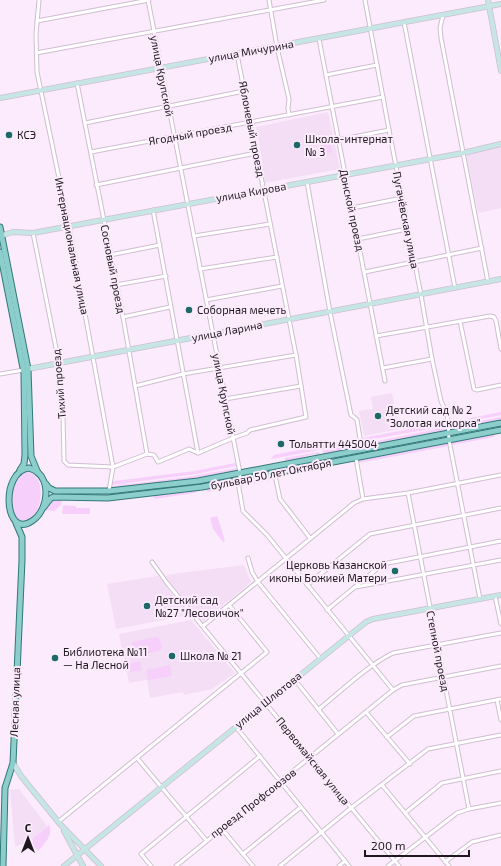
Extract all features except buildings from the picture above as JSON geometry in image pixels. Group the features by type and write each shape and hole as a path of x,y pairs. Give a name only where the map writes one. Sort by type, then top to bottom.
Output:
{"main road":[{"path":"488,0 501,71"},
{"name":"улица Мичурина","path":"0,98 501,4"},
{"name":"улица Кирова","path":"1,236 13,232 32,233 103,220 501,144"},
{"path":"0,226 25,370 31,456 38,473 46,484 46,499 44,507"},
{"path":"0,252 25,370 26,454 24,464 20,470 12,476 4,489"},
{"name":"улица Ларина","path":"25,370 501,279"},
{"name":"бульвар 50 лет Октября","path":"46,484 49,488 55,490 109,491 198,481 501,423"},
{"name":"бульвар 50 лет Октября","path":"27,524 37,518 53,497 108,498 202,487 501,430"},
{"path":"20,470 29,468 38,473"},
{"name":"Лесная улица","path":"4,500 6,509 10,517 16,523 22,537"},
{"path":"16,523 27,524"},
{"name":"Лесная улица","path":"3,866 5,788 13,763 22,537 27,524"},
{"name":"улица Шлютова","path":"64,866 366,622 373,619 501,595"},
{"path":"13,763 21,776 59,823 101,866"},
{"path":"59,823 83,866"}],"street":[{"name":"Интернациональная улица","path":"39,0 36,53 37,72 69,226 113,466 109,491"},
{"path":"37,21 148,0"},
{"name":"улица Крупской","path":"148,0 240,474 239,488 243,511 267,535 306,585 349,635 393,690"},
{"path":"269,0 277,47 289,99 289,115"},
{"path":"36,53 324,0"},
{"name":"Пугачёвская улица","path":"365,0 432,359 441,401 447,414 449,440 480,599"},
{"path":"443,15 440,28 462,152 488,282"},
{"path":"404,22 455,288"},
{"name":"Донской проезд","path":"319,39 386,381"},
{"name":"Яблоневый проезд","path":"233,438 247,434 250,430 306,417 296,355 237,54"},
{"path":"326,75 377,66"},
{"name":"Сосновый проезд","path":"77,83 123,317 147,454"},
{"path":"85,123 244,91"},
{"name":"Ягодный проезд","path":"91,152 383,97"},
{"path":"338,140 389,130"},
{"path":"96,185 256,153"},
{"path":"307,182 330,312 351,415 357,420 362,450"},
{"path":"352,208 402,198"},
{"path":"153,210 166,276 176,341 198,453"},
{"path":"194,236 270,224"},
{"path":"358,239 407,228"},
{"name":"Тихий проезд","path":"32,233 59,363 64,463 68,465 113,466"},
{"path":"110,255 160,245"},
{"path":"365,272 482,248"},
{"path":"200,269 277,257"},
{"path":"116,286 166,276"},
{"path":"206,300 282,286"},
{"path":"123,317 170,307"},
{"path":"376,336 490,316 494,317 501,349"},
{"path":"460,321 474,389 477,390 501,385"},
{"path":"135,386 183,374 296,355"},
{"path":"383,368 432,359"},
{"name":"улица Ларина","path":"0,374 25,370"},
{"path":"225,399 301,386"},
{"path":"113,466 147,454 154,455 158,462 189,449 198,453 233,438"},
{"path":"356,457 363,499"},
{"path":"203,626 354,503 363,499 408,493 501,474"},
{"path":"276,480 280,499 310,538"},
{"name":"Степной проезд","path":"408,493 469,809"},
{"path":"306,585 370,534 501,508"},
{"path":"327,610 378,568 388,563 501,541"},
{"path":"248,558 252,572 258,582 320,658"},
{"path":"354,588 501,560"},
{"name":"Первомайская улица","path":"152,562 167,583 399,866"},
{"path":"495,596 501,624"},
{"path":"59,823 267,652 229,605"},
{"path":"319,709 384,657 501,632"},
{"name":"проезд Профсоюзов","path":"176,866 206,840 281,782 393,690 402,685 501,666"},
{"path":"294,679 338,734"},
{"path":"387,737 414,716 499,700 501,720"},
{"path":"366,712 410,764"},
{"path":"236,727 349,866"},
{"path":"280,866 351,808 428,749 501,735"},
{"path":"151,866 141,854 260,756"},
{"path":"137,758 206,840"},
{"path":"405,812 442,782 501,771"},
{"path":"382,785 449,866"},
{"path":"388,866 457,813 469,809 501,803"},
{"path":"243,854 301,807"},
{"path":"222,829 253,866"},
{"path":"445,862 472,842 501,835"},
{"path":"339,866 345,861"}],"shaded area":[{"name":"Школа-интернат № 3","path":"328,112 340,169 265,183 256,127"},
{"path":"329,137 332,152 325,154 321,139"},
{"path":"501,147 501,208 478,213 466,154"},
{"name":"Детский сад № 2 \"Золотая искорка\"","path":"392,393 399,429 364,436 359,411 373,409 371,397"},
{"path":"501,412 501,415 450,425 450,422"},
{"path":"501,417 501,421 452,430 450,427"},
{"path":"448,422 447,426 362,441 362,438"},
{"path":"447,427 445,431 363,448 362,444"},
{"path":"487,434 494,435 494,437 452,445 453,441"},
{"path":"445,436 444,438 287,469 286,466"},
{"path":"359,438 359,442 321,450 321,446"},
{"path":"447,443 449,446 358,463 360,459"},
{"path":"359,444 357,449 324,455 322,451"},
{"path":"318,446 319,450 271,459 274,455"},
{"path":"320,452 319,456 315,454 303,457 302,459 285,462 285,458"},
{"path":"235,463 236,466 196,474 112,485 114,481 195,471"},
{"path":"237,468 236,471 205,478 113,489 112,486 187,477"},
{"path":"27,472 35,476 39,483 41,493 40,503 36,512 31,518 23,521 14,517 8,491 21,474"},
{"path":"285,473 285,477 241,486 243,481"},
{"path":"233,476 235,477 233,479 157,491 80,495 80,493 157,489"},
{"path":"236,483 238,486 207,492 206,488"},
{"path":"201,490 194,493 155,499 153,497 153,495"},
{"path":"62,499 61,505 54,511 44,510 51,502"},
{"path":"63,505 76,506 76,508 90,508 90,514 62,514"},
{"path":"217,516 225,541 223,542 213,529 210,518"},
{"path":"244,565 251,582 201,623 172,587 166,576 172,574"},
{"name":"Детский сад №27 \"Лесовичок\"","path":"158,576 189,615 116,629 107,584"},
{"name":"Школа № 21","path":"191,620 235,673 212,689 184,695 183,692 150,698 147,680 129,683 119,634"},
{"path":"156,637 159,638 162,648 159,651 137,655 133,654 132,642"},
{"path":"140,661 142,670 130,672 129,664"},
{"path":"170,665 172,676 148,680 146,670"},
{"path":"19,789 47,826 27,844 15,846 10,790"},
{"path":"49,825 50,832 45,843 38,851 35,848 33,850 35,853 30,852 30,847 33,841 32,839"}],"place":[{"name":"КСЭ","path":"9,135"},
{"name":"Школа-интернат № 3","path":"297,145"},
{"name":"Cоборная мечеть","path":"189,310"},
{"name":"Детский сад № 2 \"Золотая искорка\"","path":"378,416"},
{"name":"Тольятти 445004","path":"281,444"},
{"name":"Церковь Казанской иконы Божией Матери","path":"395,571"},
{"name":"Детский сад №27 \"Лесовичок\"","path":"147,606"},
{"name":"Школа № 21","path":"172,656"},
{"name":"Библиотека №11 — На Лесной","path":"55,658"}]}
